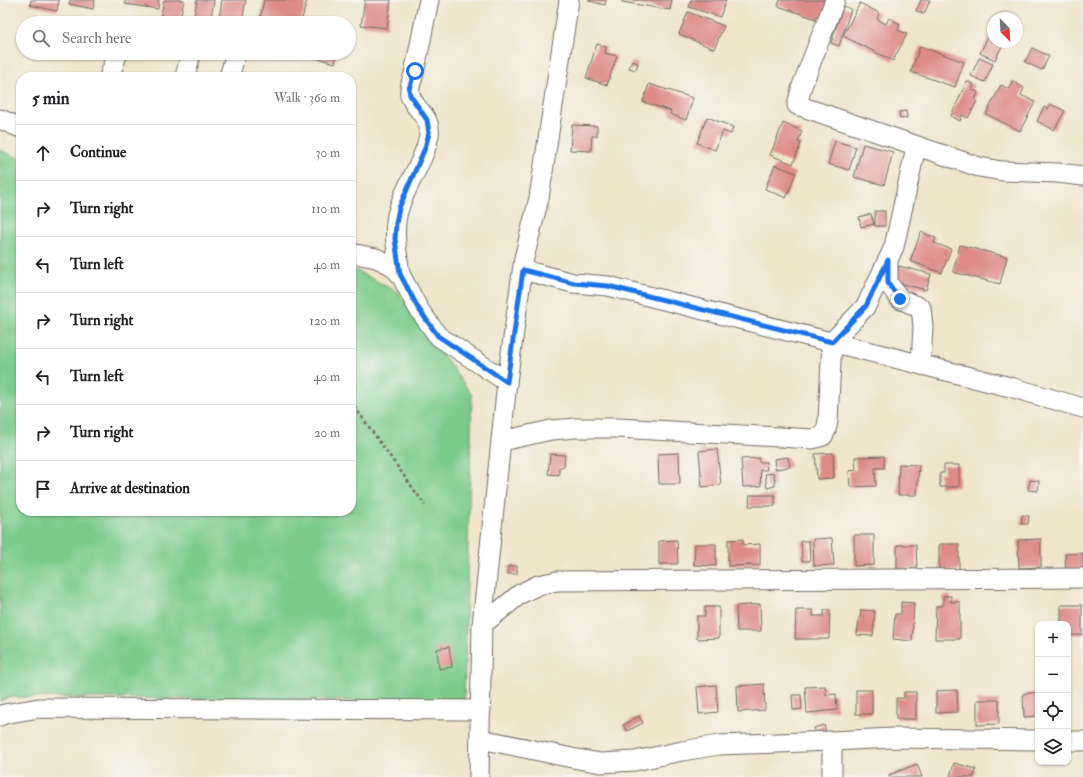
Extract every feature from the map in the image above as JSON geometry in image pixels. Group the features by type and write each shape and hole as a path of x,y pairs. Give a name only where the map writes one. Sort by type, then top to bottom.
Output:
{"street":[{"path":"400,274 395,239 399,208 425,148 429,133 427,120 410,95 409,89 415,71 429,0"},
{"path":"479,777 481,739 482,625 507,382 524,258 539,198 569,0"},
{"path":"835,0 802,86 798,105 916,147 979,167 1002,172 1058,173 1083,176"},
{"path":"111,72 115,60"},
{"path":"186,72 190,60"},
{"path":"230,72 234,60"},
{"path":"0,119 16,126"},
{"path":"502,441 551,430 576,428 618,428 813,439 823,436 828,421 832,342 866,306 894,247 916,147"},
{"path":"356,254 376,258 391,265 400,274 418,308 438,336 507,382"},
{"path":"888,260 888,283 900,299 921,308 923,326 921,365"},
{"path":"523,270 574,283 608,286 1010,387 1083,408"},
{"path":"482,625 520,594 538,585 557,581 1083,578"},
{"path":"0,716 40,708 481,710"},
{"path":"481,739 601,763 635,761 718,745 832,742 900,738 1035,740"},
{"path":"1071,741 1083,741"},
{"path":"832,742 832,777"}],"path":[{"path":"356,409 425,505"}],"green space":[{"path":"0,150 16,157 16,516 356,516 356,271 398,292 472,395 464,702 8,697 0,702"}],"building":[{"path":"31,0 59,0 57,11 30,5"},
{"path":"70,0 95,0 93,9 69,4"},
{"path":"125,0 159,0 158,9 125,4"},
{"path":"164,0 184,0 181,16 161,16"},
{"path":"197,0 214,0 211,16 194,16"},
{"path":"222,0 246,0 243,16 219,16"},
{"path":"264,0 307,0 303,16 261,16"},
{"path":"365,0 391,0 387,28 361,25"},
{"path":"589,0 606,0 605,5"},
{"path":"622,0 672,0 670,10 622,2"},
{"path":"691,0 726,0 720,17 689,7"},
{"path":"780,0 830,0 822,21 778,6"},
{"path":"921,0 930,0 924,14 916,11"},
{"path":"860,3 879,13 877,19 886,24 889,18 900,24 898,30 907,34 893,61 843,36"},
{"path":"843,6 851,9 839,46 831,43"},
{"path":"688,12 724,26 714,49 679,34"},
{"path":"987,38 987,48 1001,48 995,60 980,53"},
{"path":"597,44 606,47 605,53 617,56 607,85 586,78"},
{"path":"920,46 964,62 955,87 911,72"},
{"path":"1032,48 1049,56 1042,70 1025,62"},
{"path":"979,58 993,64 985,82 971,76"},
{"path":"324,60 336,60 335,63"},
{"path":"632,61 638,63 636,70 629,68"},
{"path":"967,81 974,85 972,90 978,92 975,100 977,101 968,118 962,115 960,121 951,116"},
{"path":"1012,81 1024,88 1021,95 1035,102 1020,131 986,114 1001,85 1009,89"},
{"path":"649,84 693,98 686,120 670,114 671,111 643,102"},
{"path":"1050,104 1065,111 1054,130 1037,121 1044,107 1048,109"},
{"path":"906,111 907,118 900,119 899,112"},
{"path":"707,117 733,127 731,134 723,131 715,150 697,143"},
{"path":"783,123 802,131 798,142 801,143 793,164 770,155"},
{"path":"572,125 597,126 597,136 592,136 591,151 570,150"},
{"path":"835,141 856,147 849,170 828,164"},
{"path":"863,144 893,152 884,185 854,177"},
{"path":"775,165 796,173 786,198 765,189"},
{"path":"875,211 885,211 885,226 875,226"},
{"path":"871,214 874,224 861,227 859,217"},
{"path":"921,232 936,238 934,243 951,249 942,273 910,261"},
{"path":"960,245 1007,257 1000,284 953,272"},
{"path":"899,266 931,274 926,290 895,282"},
{"path":"717,449 721,485 702,487 699,451"},
{"path":"679,453 680,484 659,484 658,454"},
{"path":"833,453 834,478 817,479 815,454"},
{"path":"550,454 565,455 564,467 559,467 559,475 548,474"},
{"path":"884,456 884,468 875,468 876,486 850,487 849,471 856,470 855,457"},
{"path":"788,457 790,467 775,469 774,459"},
{"path":"759,458 759,462 766,462 767,470 760,470 761,486 743,487 741,459"},
{"path":"899,464 919,465 917,495 898,495"},
{"path":"944,465 959,465 959,487 940,487 940,473 944,473"},
{"path":"774,473 775,486 767,488 765,474"},
{"path":"1030,480 1039,481 1038,491 1028,490"},
{"path":"750,495 775,495 775,506 749,506"},
{"path":"1022,515 1029,516 1028,524 1021,524"},
{"path":"854,535 874,535 874,565 854,566"},
{"path":"832,538 834,565 814,566 813,539"},
{"path":"743,539 743,545 760,544 760,565 728,566 728,540"},
{"path":"1041,539 1041,567 1019,568 1018,540"},
{"path":"677,540 678,564 659,564 659,541"},
{"path":"801,541 809,541 810,561 802,561"},
{"path":"695,544 716,544 716,566 694,565"},
{"path":"939,544 959,544 959,570 939,571"},
{"path":"897,545 916,545 917,569 897,569"},
{"path":"1083,553 1083,570 1066,571 1065,554"},
{"path":"508,566 517,566 517,574 508,574"},
{"path":"943,596 951,596 951,602 960,602 960,639 935,639 936,606 943,606"},
{"path":"901,602 914,603 912,641 893,639 895,614 901,614"},
{"path":"760,604 761,631 737,631 736,606"},
{"path":"1061,605 1082,605 1082,635 1071,635 1071,621 1061,621"},
{"path":"705,607 719,607 719,638 697,639 697,616 705,616"},
{"path":"796,610 813,610 813,616 824,616 824,610 830,610 829,639 795,639"},
{"path":"861,610 875,611 873,636 857,635"},
{"path":"449,647 452,667 439,669 437,649"},
{"path":"764,684 765,710 738,712 737,686"},
{"path":"716,685 718,712 699,714 697,687"},
{"path":"825,686 826,695 836,694 837,710 807,713 805,687"},
{"path":"856,690 872,690 872,714 856,714"},
{"path":"957,690 958,712 936,713 936,691"},
{"path":"904,692 916,692 916,719 896,719 896,698 904,698"},
{"path":"1035,692 1035,716 1024,717 1023,694"},
{"path":"792,695 801,695 802,709 793,710"},
{"path":"977,700 999,700 999,724 977,725"},
{"path":"639,716 643,723 627,731 623,725"},
{"path":"824,725 827,735 817,738 814,728"},
{"path":"954,763 976,769 974,777 950,777"},
{"path":"917,764 922,777 889,777 889,775"}],"route":[{"path":"415,71 409,89 410,95 427,120 429,133 425,148 399,208 395,239 400,274 418,308 438,336 507,382 523,270 574,283 608,286 832,342 866,306 888,260 888,283 900,299"}]}
